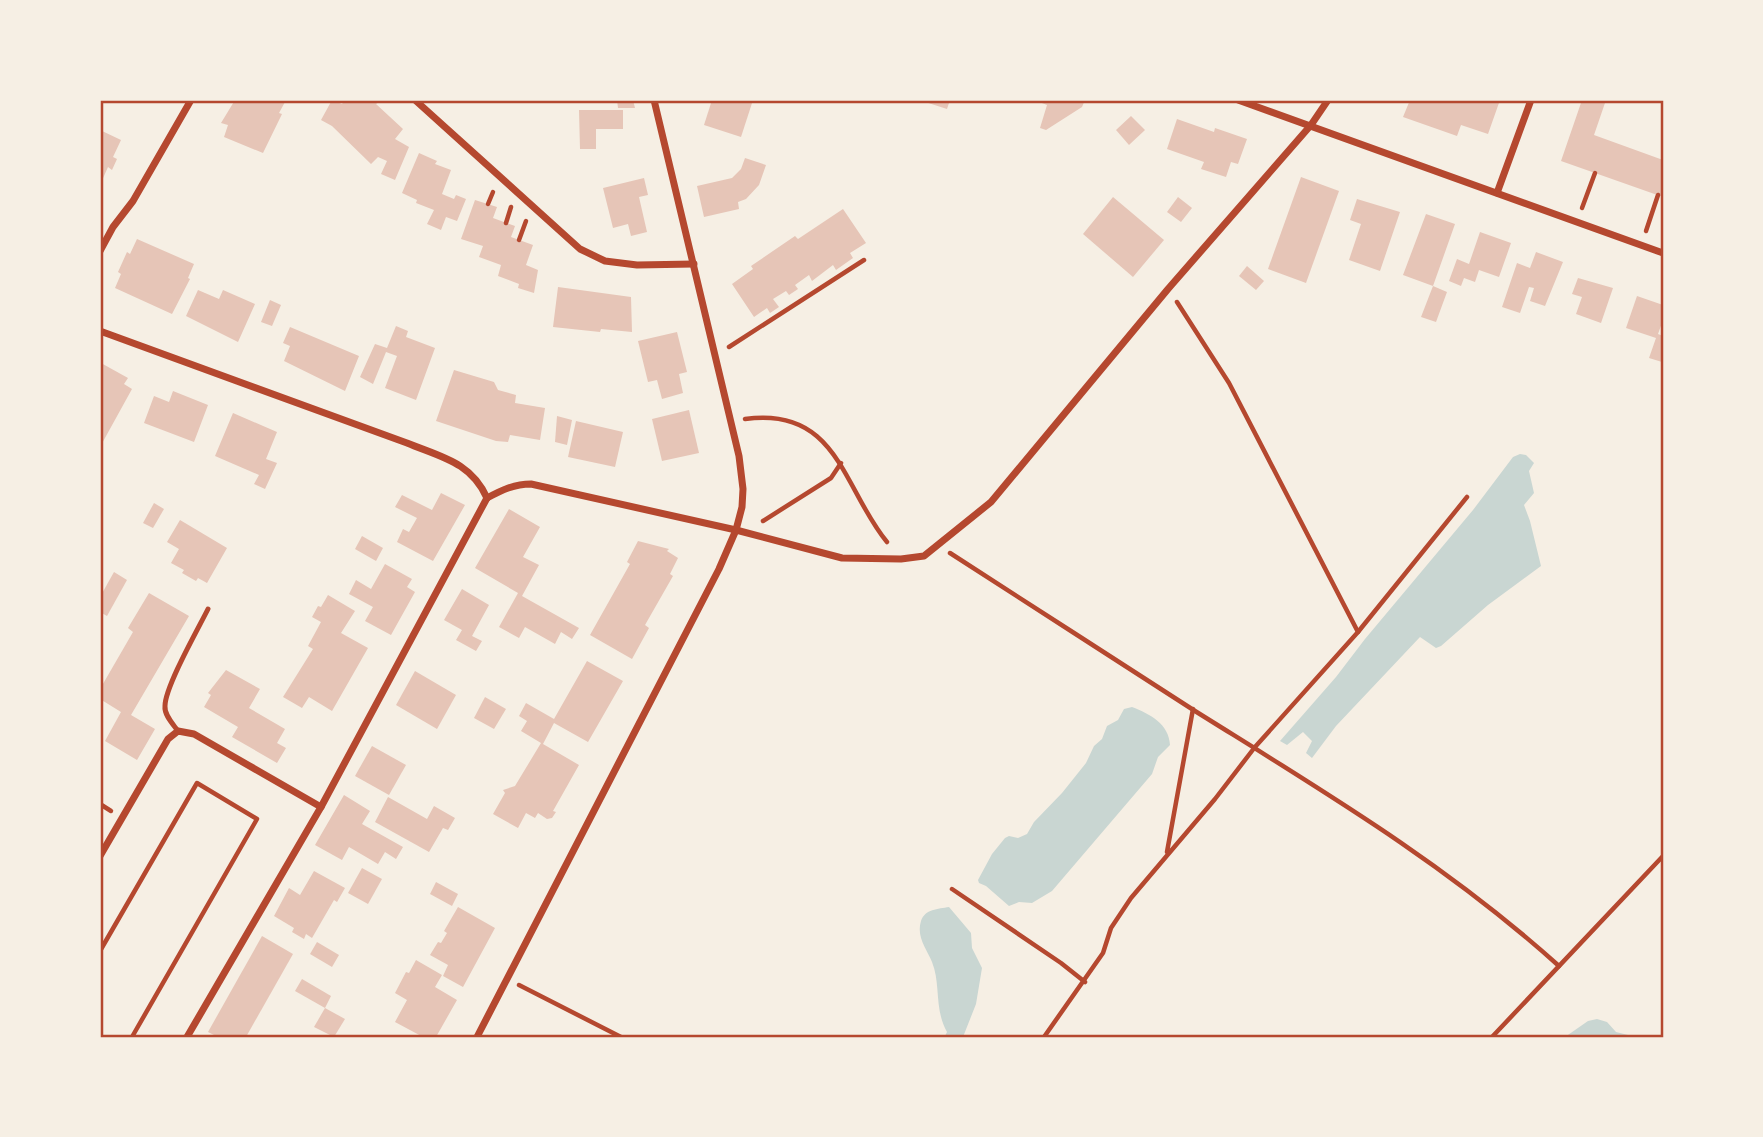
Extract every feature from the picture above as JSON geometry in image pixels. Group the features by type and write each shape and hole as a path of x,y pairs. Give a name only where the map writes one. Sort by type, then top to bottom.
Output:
{"street":[{"path":"100,251 113,227 133,201 191,100"},
{"path":"415,100 580,248 606,261 637,265 694,264"},
{"path":"477,1037 719,569 736,530 742,507 743,489 732,421 654,100"},
{"path":"1238,100 1663,253"},
{"path":"187,1037 321,807 487,498 503,489 519,484 531,484 736,530 842,558 901,559 923,556 991,502 1168,289 1311,125 1328,100"},
{"path":"1497,194 1531,100"},
{"path":"100,331 407,443 468,470 480,481 487,498"},
{"path":"100,856 168,739 178,731 194,734 321,807"}],"lane":[{"path":"178,731 165,707 172,684 208,609"}],"path":[{"path":"1578,221 1595,173"},
{"path":"1641,245 1658,195"},
{"path":"716,355 864,260"},
{"path":"1168,289 1229,383 1358,632"},
{"path":"732,421 758,417 780,419 823,439 841,463 878,531 901,559"},
{"path":"745,534 831,478 841,463"},
{"path":"1044,1037 1085,982 1103,953 1111,928 1131,898 1255,747 1358,632 1466,497"},
{"path":"938,546 1362,815 1456,880 1512,923 1559,967"},
{"path":"1167,853 1193,709"},
{"path":"100,951 197,783 257,819 132,1037"},
{"path":"1492,1037 1663,856"},
{"path":"953,889 1085,982"},
{"path":"506,978 621,1037"}],"shaded area":[{"path":"1526,455 1534,463 1529,471 1534,493 1524,505 1541,566 1488,605 1441,646 1436,648 1420,637 1336,726 1312,758 1306,753 1312,741 1303,732 1287,745 1280,741 1336,677 1513,457"},
{"path":"1132,707 1152,717 1162,726 1170,745 1158,757 1152,774 1052,891 1032,903 1019,902 1009,906 978,880 992,854 1005,838 1018,838 1027,834 1034,822 1086,763 1107,726 1118,720 1124,709"},
{"path":"949,907 971,933 972,948 982,968 976,1004 963,1037 933,1037 945,1036 947,1032 940,1014 935,970 921,938 920,927 923,917 929,912"},
{"path":"1597,1019 1607,1022 1616,1032 1636,1037 1565,1037 1588,1021"}],"building":[{"path":"235,100 285,102 263,153 224,137 228,125 221,123"},
{"path":"332,100 342,104 345,100 376,100 379,102 376,104 403,129 395,139 409,147 395,180 381,174 387,161 378,157 371,164 332,126 321,120"},
{"path":"617,100 633,100 635,108 618,108"},
{"path":"712,100 753,100 741,137 704,125"},
{"path":"919,100 950,100 947,109"},
{"path":"1034,100 1085,100 1082,107 1046,130 1040,128 1047,105"},
{"path":"1410,100 1500,100 1488,134 1461,125 1457,136 1403,117"},
{"path":"1582,100 1606,100 1594,135 1663,160 1663,197 1561,161"},
{"path":"579,110 623,110 623,129 596,129 596,149 580,149"},
{"path":"1131,116 1145,130 1129,145 1116,130"},
{"path":"1177,119 1214,132 1215,128 1247,139 1238,164 1231,162 1226,177 1201,169 1204,162 1167,149"},
{"path":"100,130 121,140 113,157 117,159 112,170 108,167 100,185"},
{"path":"419,153 437,161 435,164 451,170 442,194 454,199 456,195 466,199 457,221 446,217 441,230 427,224 434,210 416,203 417,200 402,193"},
{"path":"745,158 766,165 759,185 746,199 738,202 739,209 704,217 697,186 732,178 741,169"},
{"path":"1301,177 1339,191 1306,283 1268,269"},
{"path":"644,178 648,195 639,197 647,232 631,236 628,224 613,228 603,188"},
{"path":"1113,197 1164,240 1133,277 1083,234"},
{"path":"1178,197 1192,208 1181,222 1167,212"},
{"path":"1357,199 1400,212 1380,271 1349,260 1361,224 1350,220"},
{"path":"475,200 497,207 493,218 515,226 511,237 533,245 526,265 538,270 534,293 518,288 519,284 498,276 501,265 479,257 483,246 461,239"},
{"path":"843,209 866,243 850,253 853,258 836,270 833,265 812,281 809,275 795,285 798,289 789,295 786,291 773,299 779,307 770,313 767,308 754,317 732,284 753,269 751,266 795,236 798,239"},
{"path":"1426,214 1455,224 1433,286 1403,275"},
{"path":"1480,232 1511,243 1499,277 1479,270 1475,282 1464,278 1461,286 1449,281 1457,259 1469,264"},
{"path":"137,239 194,264 188,278 190,279 172,314 115,288 121,274 118,272 127,252 130,254"},
{"path":"1536,252 1563,262 1545,306 1530,301 1534,288 1529,287 1520,313 1502,307 1517,263 1530,268"},
{"path":"1247,266 1264,281 1256,290 1239,276"},
{"path":"1578,278 1613,288 1601,323 1576,314 1582,297 1572,294"},
{"path":"1433,286 1447,292 1436,322 1421,317"},
{"path":"558,287 631,297 632,332 553,327"},
{"path":"198,290 219,299 223,290 255,304 238,342 186,316"},
{"path":"1637,296 1663,305 1663,320 1658,334 1663,336 1662,362 1649,358 1656,338 1626,328"},
{"path":"270,300 281,305 272,326 261,322"},
{"path":"396,326 408,331 406,337 435,348 416,400 385,388 397,356 386,352 373,384 360,377 375,344 387,348"},
{"path":"290,327 359,356 345,391 284,361 290,346 283,343"},
{"path":"677,332 687,372 679,374 683,393 662,399 657,380 648,382 638,341"},
{"path":"101,363 128,378 124,384 132,389 100,447"},
{"path":"454,370 494,382 498,390 516,395 515,403 545,408 540,440 510,435 508,442 496,441 436,421"},
{"path":"173,391 208,405 194,442 144,423 154,396 169,402"},
{"path":"689,410 699,453 662,461 652,419"},
{"path":"233,413 277,432 266,459 277,463 265,489 254,484 259,475 215,456"},
{"path":"557,416 572,420 567,445 555,442"},
{"path":"576,421 623,432 615,467 568,457"},
{"path":"441,493 465,505 433,561 397,542 403,529 409,532 417,518 395,507 402,495 432,510"},
{"path":"154,503 164,509 153,528 143,523"},
{"path":"509,509 540,527 523,557 539,565 522,596 579,628 572,639 561,632 555,644 525,627 519,638 499,627 518,593 475,568"},
{"path":"180,520 227,548 207,583 198,578 196,581 171,563 179,549 167,542"},
{"path":"362,536 383,548 376,561 355,549"},
{"path":"638,541 669,549 667,551 678,558 670,574 673,576 645,625 649,628 632,659 590,635 630,564 627,562"},
{"path":"385,564 412,579 407,587 415,592 391,635 365,621 373,607 349,594 356,580 371,589"},
{"path":"114,572 127,580 107,616 100,612 100,597"},
{"path":"462,589 489,605 472,636 482,641 476,651 456,640 462,630 444,620"},
{"path":"149,593 189,616 131,715 155,729 137,760 105,741 121,712 100,699 100,689 133,632 128,628"},
{"path":"328,595 355,611 341,633 368,648 332,711 309,697 302,708 283,697 313,649 308,646 321,622 312,617"},
{"path":"587,661 623,681 588,742 554,723 543,744 579,765 553,811 556,812 552,818 547,819 538,813 535,818 526,813 518,828 493,814 505,793 503,790 515,786 541,743 521,731 527,721 519,716 526,703 554,719"},
{"path":"226,670 260,689 249,708 285,729 277,743 286,748 277,763 232,737 238,727 204,707 211,695 208,693"},
{"path":"415,671 456,695 437,729 396,705"},
{"path":"485,697 506,709 494,729 474,718"},
{"path":"372,746 406,765 389,795 355,776"},
{"path":"344,795 370,811 362,824 403,847 396,859 385,852 378,864 349,847 342,860 315,845"},
{"path":"388,797 427,819 434,806 455,818 448,830 443,828 429,852 375,822"},
{"path":"362,868 382,879 368,904 348,893"},
{"path":"314,871 345,888 337,902 334,900 312,938 306,934 304,939 292,932 294,928 274,916 289,888 300,895"},
{"path":"436,882 458,894 452,906 430,894"},
{"path":"458,907 495,928 463,987 443,976 448,965 430,955 447,933 444,931"},
{"path":"262,936 293,954 246,1037 218,1037 208,1032"},
{"path":"317,942 339,955 332,967 310,954"},
{"path":"416,960 442,975 435,987 457,1000 436,1037 423,1037 395,1022 407,1000 395,993"},
{"path":"302,979 331,996 325,1008 295,991"},
{"path":"325,1008 345,1019 334,1037 314,1027"}]}
